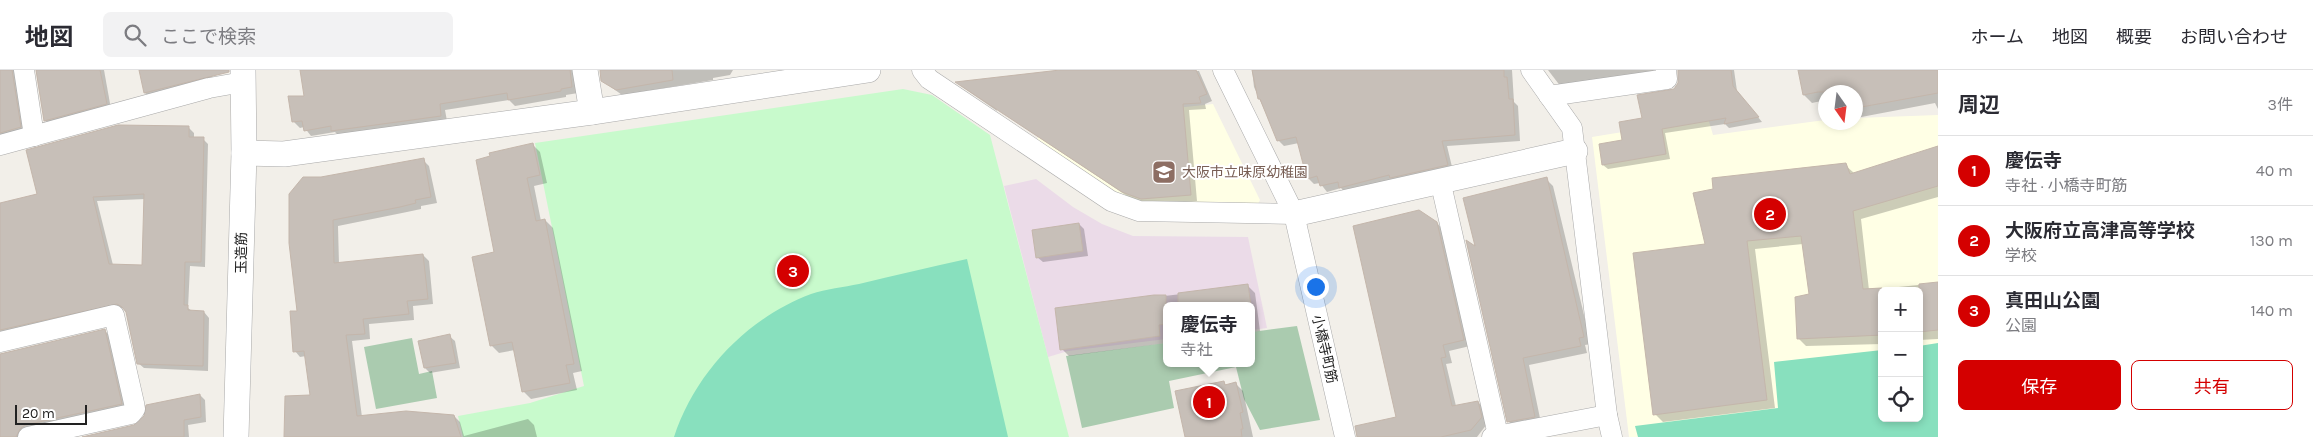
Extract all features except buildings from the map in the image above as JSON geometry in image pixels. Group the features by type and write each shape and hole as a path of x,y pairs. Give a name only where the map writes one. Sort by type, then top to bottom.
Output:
{"street":[{"path":"24,70 34,136"},
{"path":"585,70 592,112"},
{"path":"244,153 284,154 592,112 749,79 868,70"},
{"path":"922,70 928,79 1111,201 1139,211 1294,214 1575,151"},
{"name":"小橋寺町筋","path":"1222,70 1294,214 1345,437"},
{"path":"1531,70 1572,128 1607,415 1612,437"},
{"path":"1549,96 1667,79 1666,70"},
{"path":"0,145 209,88 243,76"},
{"name":"玉造筋","path":"236,437 244,153 243,76"},
{"path":"1440,180 1506,435 1607,415"},
{"path":"0,342 114,314 134,403 134,409 131,414 28,437"}],"shaded area":[{"name":"大阪市立味原幼稚園","path":"1213,104 1260,200 1257,206 1137,205 1034,144 1052,115 1102,116"},
{"path":"1938,115 1938,437 1629,437 1592,137 1708,118 1713,135 1818,121 1818,130 1863,130 1863,118"},
{"path":"1036,179 1073,207 1102,224 1133,236 1248,237 1267,328 1255,330 1255,302 1163,302 1163,339 1068,351 1048,357 1004,186"},
{"path":"1297,326 1320,420 1260,430 1244,399 1236,367 1255,367 1255,332"},
{"path":"412,338 419,374 432,371 437,398 376,409 364,347"},
{"path":"1163,343 1163,367 1236,367 1169,381 1174,408 1082,428 1066,356"}],"green space":[{"path":"903,89 932,95 990,135 1069,437 463,437 458,416 530,403 584,386 535,143"},
{"path":"967,259 1008,437 674,437 683,413 695,391 710,370 726,350 766,317 788,304 817,292"},
{"path":"1938,343 1938,437 1638,437 1635,426 1778,408 1774,362 1878,350 1878,422 1923,422 1923,345"}],"place":[{"name":"大阪市立味原幼稚園","path":"1164,172"},
{"name":"大阪府立高津高等学校","path":"1770,214"},
{"name":"真田山公園","path":"793,271"},
{"name":"慶伝寺","path":"1209,402"}]}
